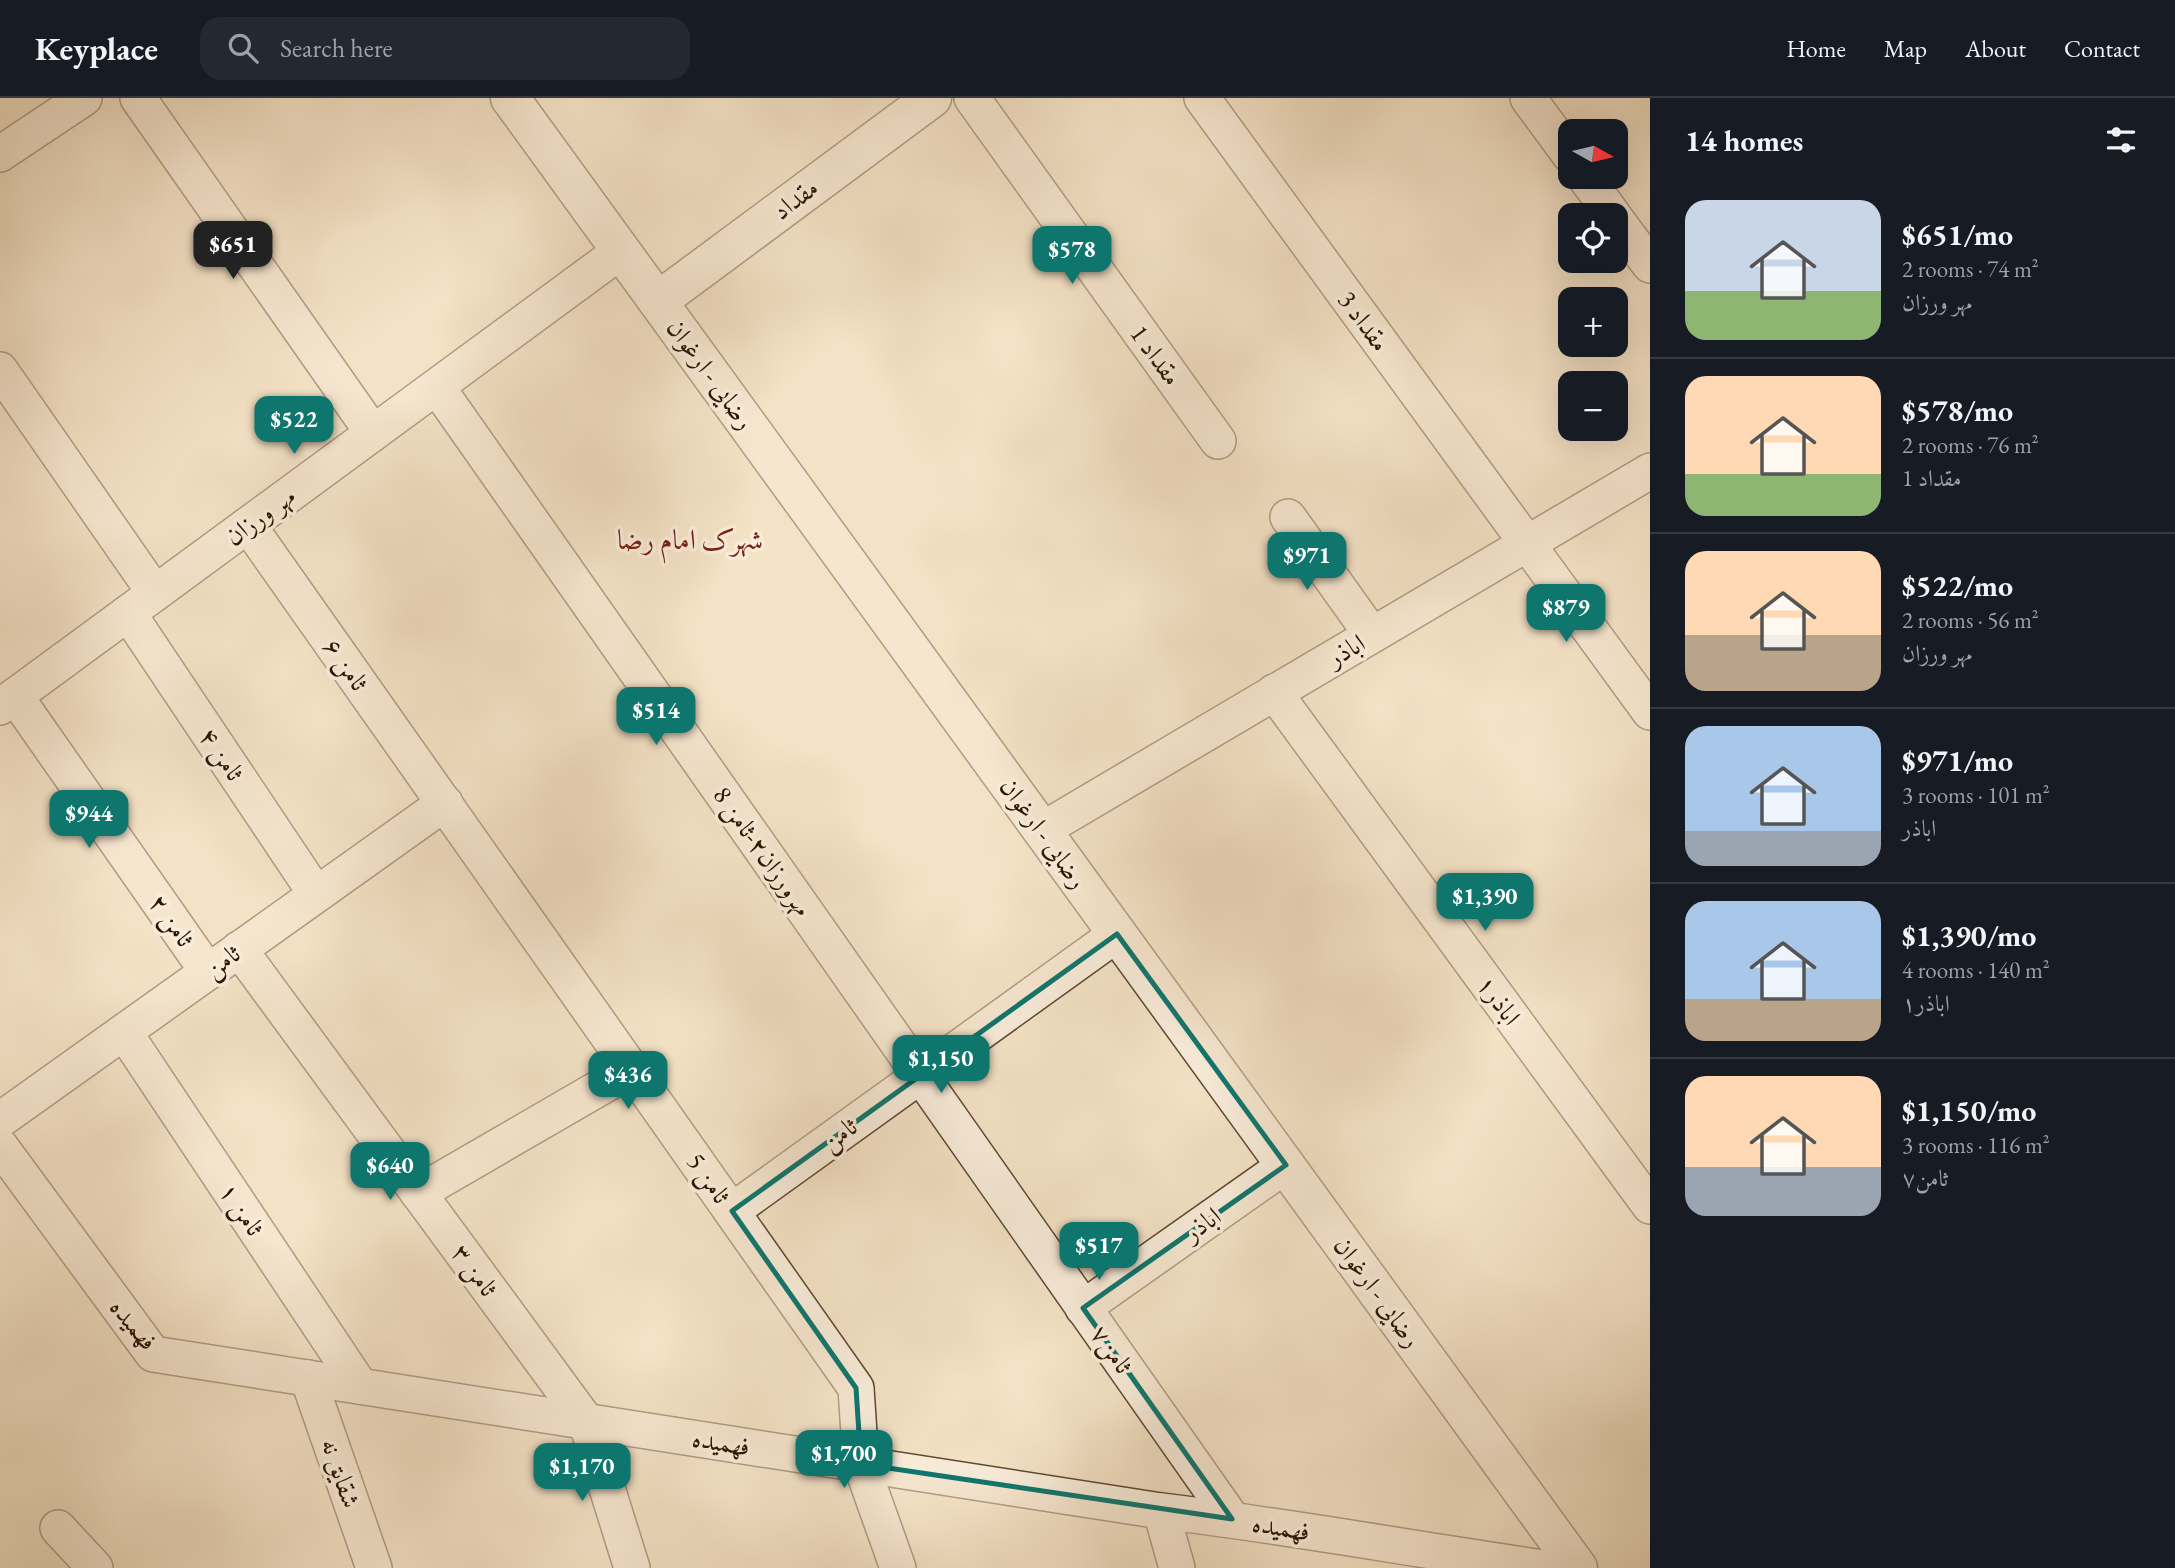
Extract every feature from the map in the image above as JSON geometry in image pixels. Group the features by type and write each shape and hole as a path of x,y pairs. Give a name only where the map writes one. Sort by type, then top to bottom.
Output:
{"street":[{"path":"0,155 84,98"},
{"path":"138,98 373,433"},
{"name":"رضایی - ارغوان","path":"510,98 1578,1568"},
{"name":"مقداد","path":"657,301 932,98"},
{"name":"مقداد 1","path":"972,98 1218,441"},
{"name":"مقداد 3","path":"1202,98 1650,712"},
{"path":"1528,98 1558,139"},
{"path":"1628,235 1650,265"},
{"name":"مهر ورزان","path":"8,701 621,251"},
{"path":"0,370 155,593"},
{"name":"مهرورزان۲-ثامن 8","path":"437,387 920,1076"},
{"name":"اباذر","path":"1042,830 1650,471"},
{"path":"1288,517 1372,635"},
{"name":"ثامن ۶","path":"248,525 445,803"},
{"name":"ثامن ۴","path":"128,614 316,894"},
{"name":"اباذر۱","path":"1274,692 1650,1206"},
{"name":"ثامن ۲","path":"8,701 208,972"},
{"name":"ثامن","path":"0,1120 445,803"},
{"name":"ثامن 5","path":"445,803 856,1388 861,1464 898,1568"},
{"name":"ثامن","path":"732,1211 1117,934"},
{"name":"ثامن ۳","path":"239,949 586,1421 632,1568"},
{"name":"ثامن ۱","path":"124,1032 360,1386"},
{"path":"418,1193 632,1069"},
{"name":"ثامن۷","path":"920,1076 1233,1519"},
{"name":"فهمیده","path":"0,1146 153,1354 1161,1511 1233,1519 1436,1560 1544,1568"},
{"name":"اباذر","path":"1083,1308 1286,1165"},
{"name":"شقایق نه","path":"308,1378 374,1568"},
{"path":"1161,1511 1177,1568"},
{"path":"58,1528 95,1568"}],"highlighted area":[{"path":"1117,934 1286,1165 1083,1308 1232,1519 861,1464 856,1388 732,1211"}],"district":[{"name":"شهرک امام رضا","path":"690,539"}]}
